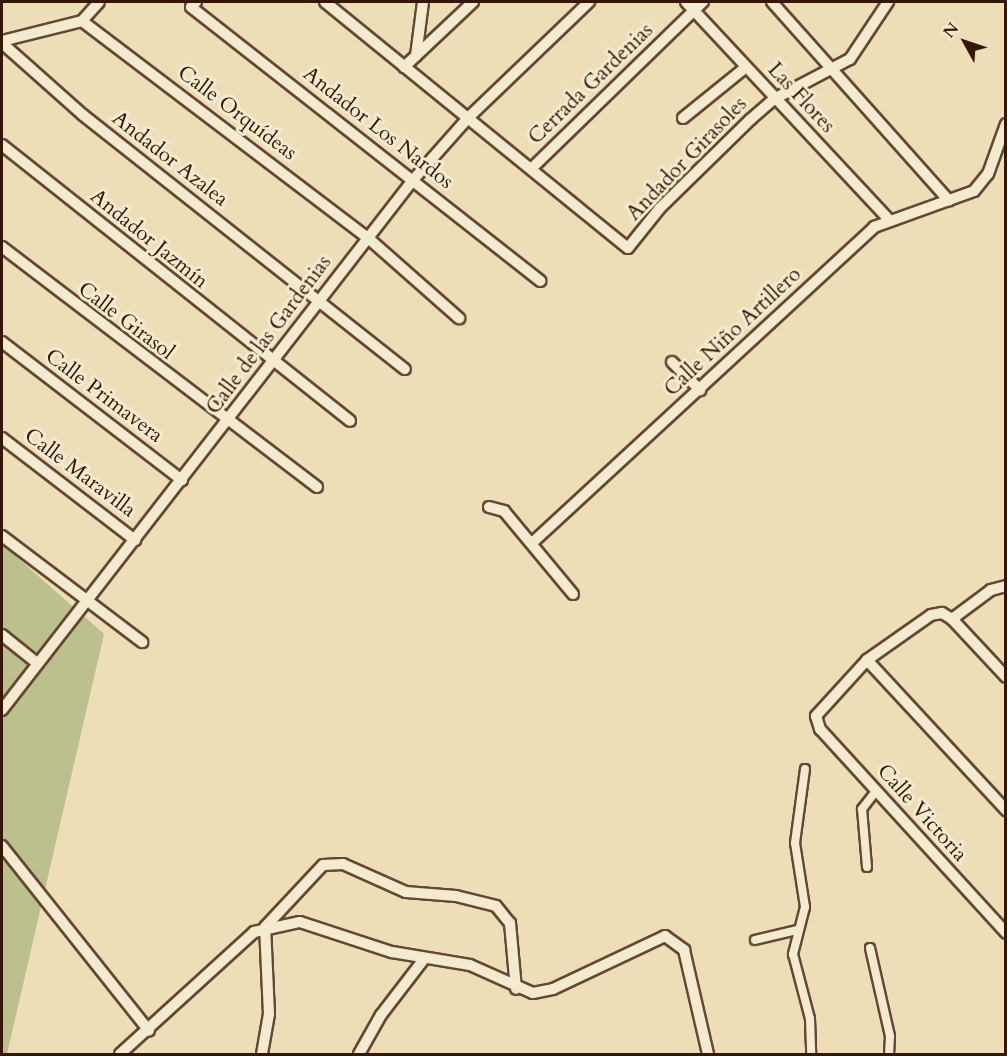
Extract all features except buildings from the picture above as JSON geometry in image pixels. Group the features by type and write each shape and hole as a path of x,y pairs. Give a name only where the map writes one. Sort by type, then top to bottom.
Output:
{"street":[{"path":"2,42 82,21 99,2"},
{"path":"325,2 531,169"},
{"path":"416,56 423,2"},
{"path":"404,67 473,2"},
{"name":"Calle de las Gardenias","path":"2,710 86,599 228,423 367,237 413,180 468,118 589,2"},
{"name":"Las Flores","path":"686,2 889,220"},
{"name":"Cerrada Gardenias","path":"531,169 703,2"},
{"name":"Las Flores","path":"772,2 837,69 949,201"},
{"path":"774,99 837,69 850,59 888,2"},
{"name":"Andador Los Nardos","path":"193,4 541,281"},
{"name":"Calle Orquídeas","path":"82,21 367,237 459,318"},
{"name":"Andador Azalea","path":"2,42 83,115 405,369"},
{"path":"683,118 746,67"},
{"name":"Andador Girasoles","path":"531,169 628,248 660,208 774,99"},
{"name":"Calle Niño Artillero","path":"532,543 874,227 974,190 988,174 1005,124"},
{"name":"Andador Jazmín","path":"2,145 350,421"},
{"name":"Calle Girasol","path":"2,247 228,423 317,487"},
{"name":"Calle Primavera","path":"2,342 182,480"},
{"path":"672,362 700,390"},
{"name":"Calle Maravilla","path":"2,438 135,540"},
{"path":"489,507 504,512 573,594"},
{"path":"2,536 142,642"},
{"path":"952,619 991,591 1005,586"},
{"path":"1005,677 952,619 942,613 931,615 867,660 1005,810"},
{"path":"2,635 37,663"},
{"name":"Calle Victoria","path":"867,660 816,716 820,729 1005,933"},
{"path":"805,769 795,843 805,907 797,930 793,954 810,1020 811,1054"},
{"path":"867,867 862,809 876,791"},
{"path":"2,846 149,1031"},
{"path":"120,1054 149,1031 216,964 266,927 323,866 343,864 406,892 456,896 496,906 510,923 516,988"},
{"path":"266,927 300,922 322,926 424,959 470,965 516,988 533,993 553,989 665,936 684,950 708,1054"},
{"path":"262,1054 270,1014 266,927"},
{"path":"755,940 797,930"},
{"path":"870,948 890,1036 889,1054"},
{"path":"359,1054 381,1015 424,959"}],"green space":[{"path":"2,544 104,634 7,1054 2,1054"}]}
